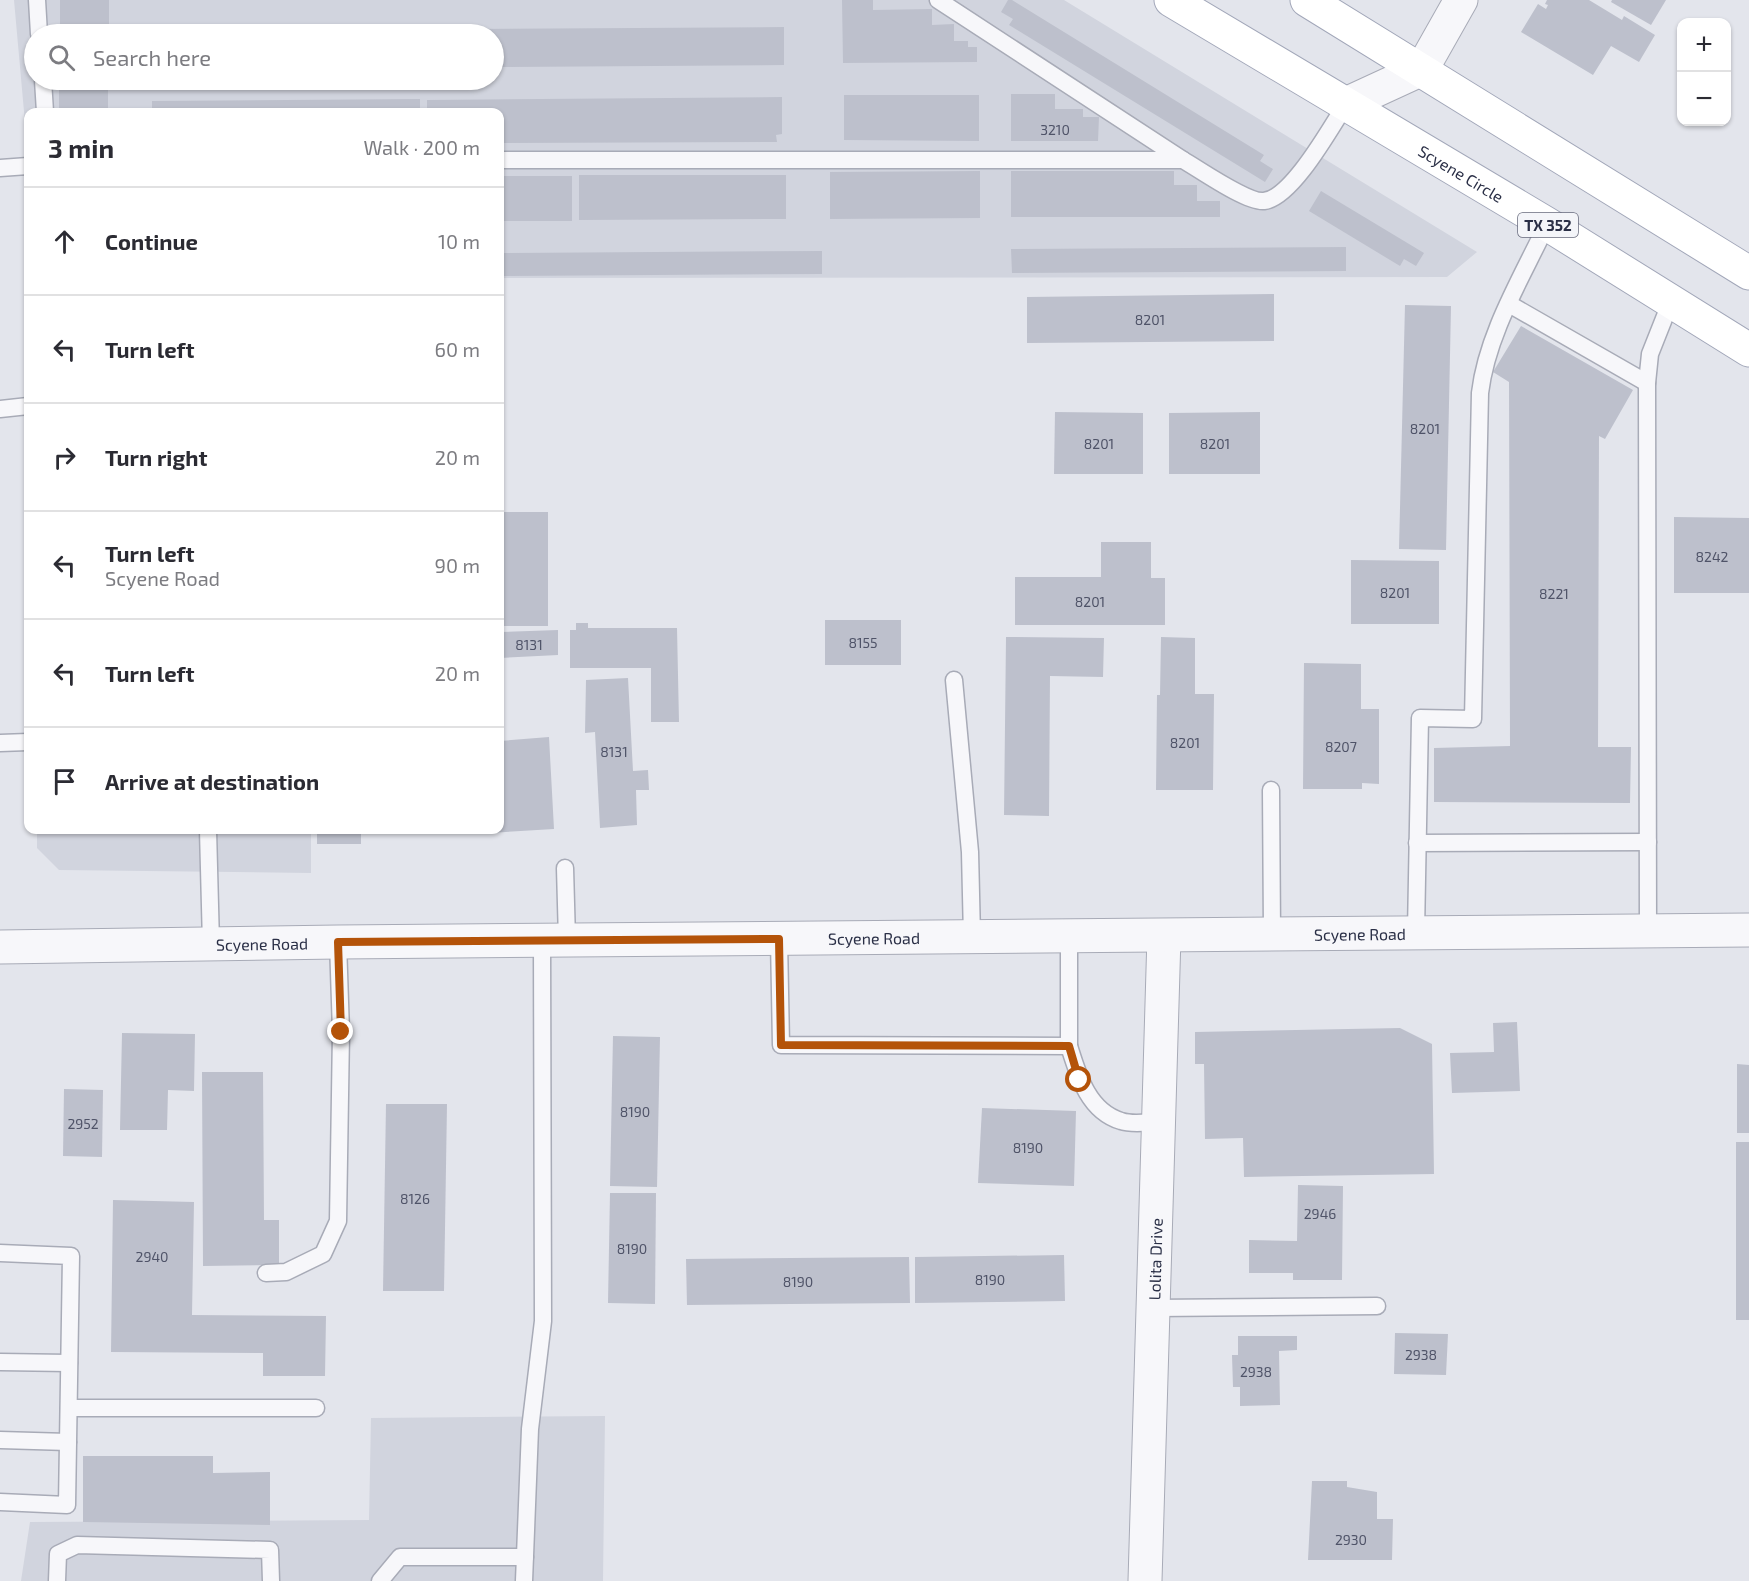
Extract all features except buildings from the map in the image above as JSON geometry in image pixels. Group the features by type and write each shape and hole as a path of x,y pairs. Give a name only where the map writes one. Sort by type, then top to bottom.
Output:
{"main road":[{"name":"Scyene Circle","path":"1171,0 1546,224 1749,350"},
{"path":"1307,0 1749,273"}],"street":[{"path":"1346,104 1422,69 1461,0"},
{"name":"Scyene Road","path":"0,947 1749,930"},
{"name":"Lolita Drive","path":"1145,1581 1164,936"}],"lane":[{"path":"37,0 38,24"},
{"path":"938,0 1183,159 1246,197 1264,202 1277,196 1301,174 1346,104"},
{"path":"44,90 45,108"},
{"path":"504,160 1183,159"},
{"path":"0,168 24,166"},
{"path":"1416,932 1420,718 1473,718 1480,393 1483,367 1493,339 1546,224"},
{"path":"1648,931 1647,383 1650,354 1671,301"},
{"path":"1509,304 1647,383"},
{"path":"0,409 24,406"},
{"path":"954,680 970,852 972,937"},
{"path":"0,743 24,742"},
{"path":"1271,790 1272,933"},
{"path":"208,834 211,944"},
{"path":"1418,843 1648,842"},
{"path":"524,1581 530,1429 543,1321 555,941 565,868"},
{"path":"1069,936 1069,1046 1079,1080 1102,1112 1122,1122 1159,1122"},
{"path":"779,939 781,1045 1069,1046"},
{"path":"266,1273 286,1272 323,1254 338,1221 341,1032 338,942"},
{"path":"0,1253 71,1256 67,1505 0,1502"},
{"path":"1153,1308 1377,1306"},
{"path":"0,1362 69,1364"},
{"path":"69,1408 316,1408"},
{"path":"0,1440 68,1442"},
{"path":"57,1581 58,1554 76,1545 270,1550 271,1581"},
{"path":"380,1581 400,1557 525,1557"}],"shaded area":[{"path":"14,0 1064,0 1477,252 1447,277 504,278 504,108 24,108 24,111"},
{"path":"37,834 311,834 311,873 59,870 37,848"},
{"path":"605,1416 603,1581 21,1581 30,1522 369,1520 371,1418"}],"route":[{"path":"341,1032 338,942 779,939 781,1045 1069,1046 1079,1080"}]}
